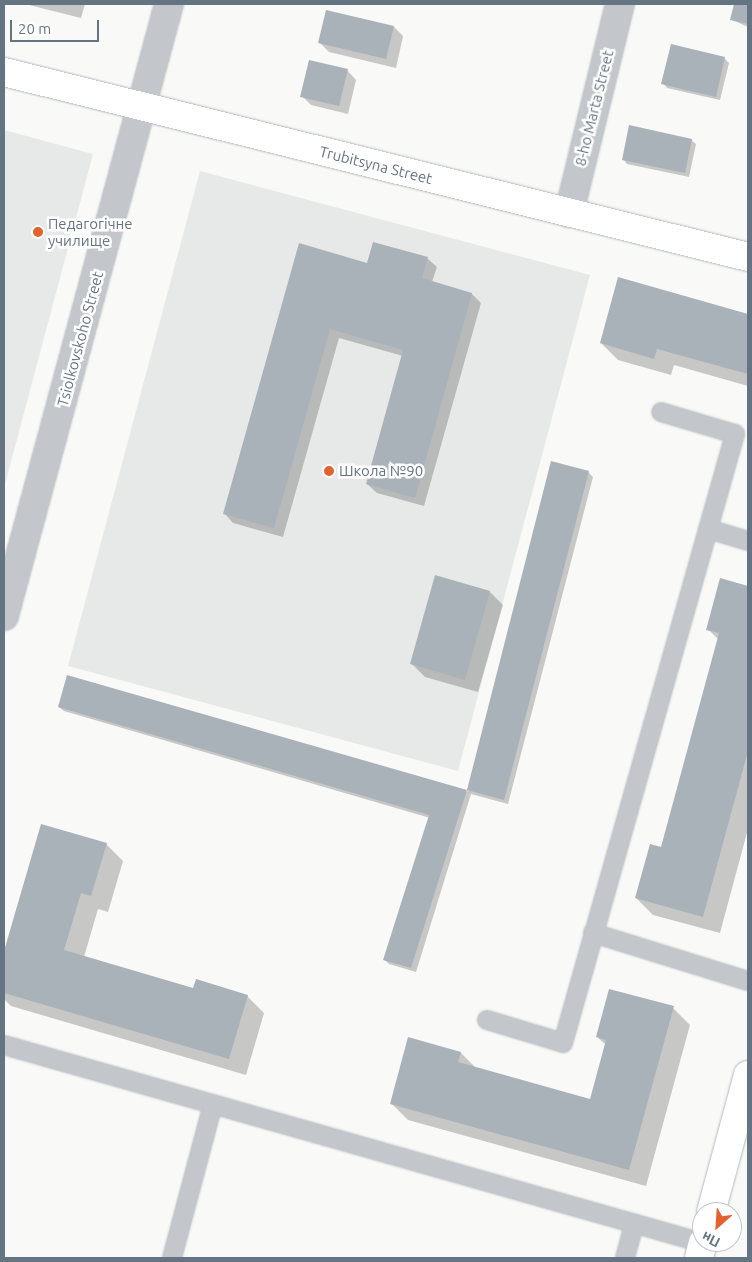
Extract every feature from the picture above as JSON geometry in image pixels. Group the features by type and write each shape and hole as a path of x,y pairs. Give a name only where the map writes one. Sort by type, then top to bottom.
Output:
{"street":[{"name":"Tsiolkovskoho Street","path":"4,616 144,107 169,4"},
{"name":"8-ho Marta Street","path":"569,213 620,4"},
{"name":"Trubitsyna Street","path":"4,72 748,257"},
{"path":"714,1202 748,1075"}],"lane":[{"path":"487,1020 563,1043 735,434 661,412"},
{"path":"708,529 748,541"},
{"path":"593,933 748,981"},
{"path":"4,1045 634,1224 692,1245"},
{"path":"172,1258 213,1104"},
{"path":"625,1258 634,1224"}],"shaded area":[{"name":"Педагогічне училище","path":"4,130 93,154 4,488"},
{"name":"Школа №90","path":"200,171 590,275 458,771 68,666"}],"building":[{"path":"734,4 748,4 748,24 730,20"},
{"path":"326,10 394,26 386,59 318,43"},
{"path":"671,44 725,57 716,97 661,84"},
{"path":"309,60 348,69 339,106 300,97"},
{"path":"629,125 692,139 685,173 622,160"},
{"path":"373,242 428,257 422,278 472,293 415,498 366,484 403,350 330,329 274,528 223,514 299,243 367,263"},
{"path":"618,277 748,314 748,374 657,349 654,359 600,343"},
{"path":"551,461 589,471 504,800 467,790"},
{"path":"435,575 490,591 465,680 410,664"},
{"path":"720,578 748,586 748,751 703,917 635,898 650,844 661,847 719,633 706,630"},
{"path":"67,675 467,790 411,968 383,960 429,815 58,707"},
{"path":"41,824 107,843 91,896 81,893 64,950 193,988 196,979 248,995 229,1059 4,993 4,951"},
{"path":"609,989 674,1006 629,1170 390,1104 408,1037 461,1052 458,1062 590,1099 606,1040 596,1037"}],"place":[{"name":"Педагогічне училище","path":"38,232"},
{"name":"Школа №90","path":"329,471"}]}
